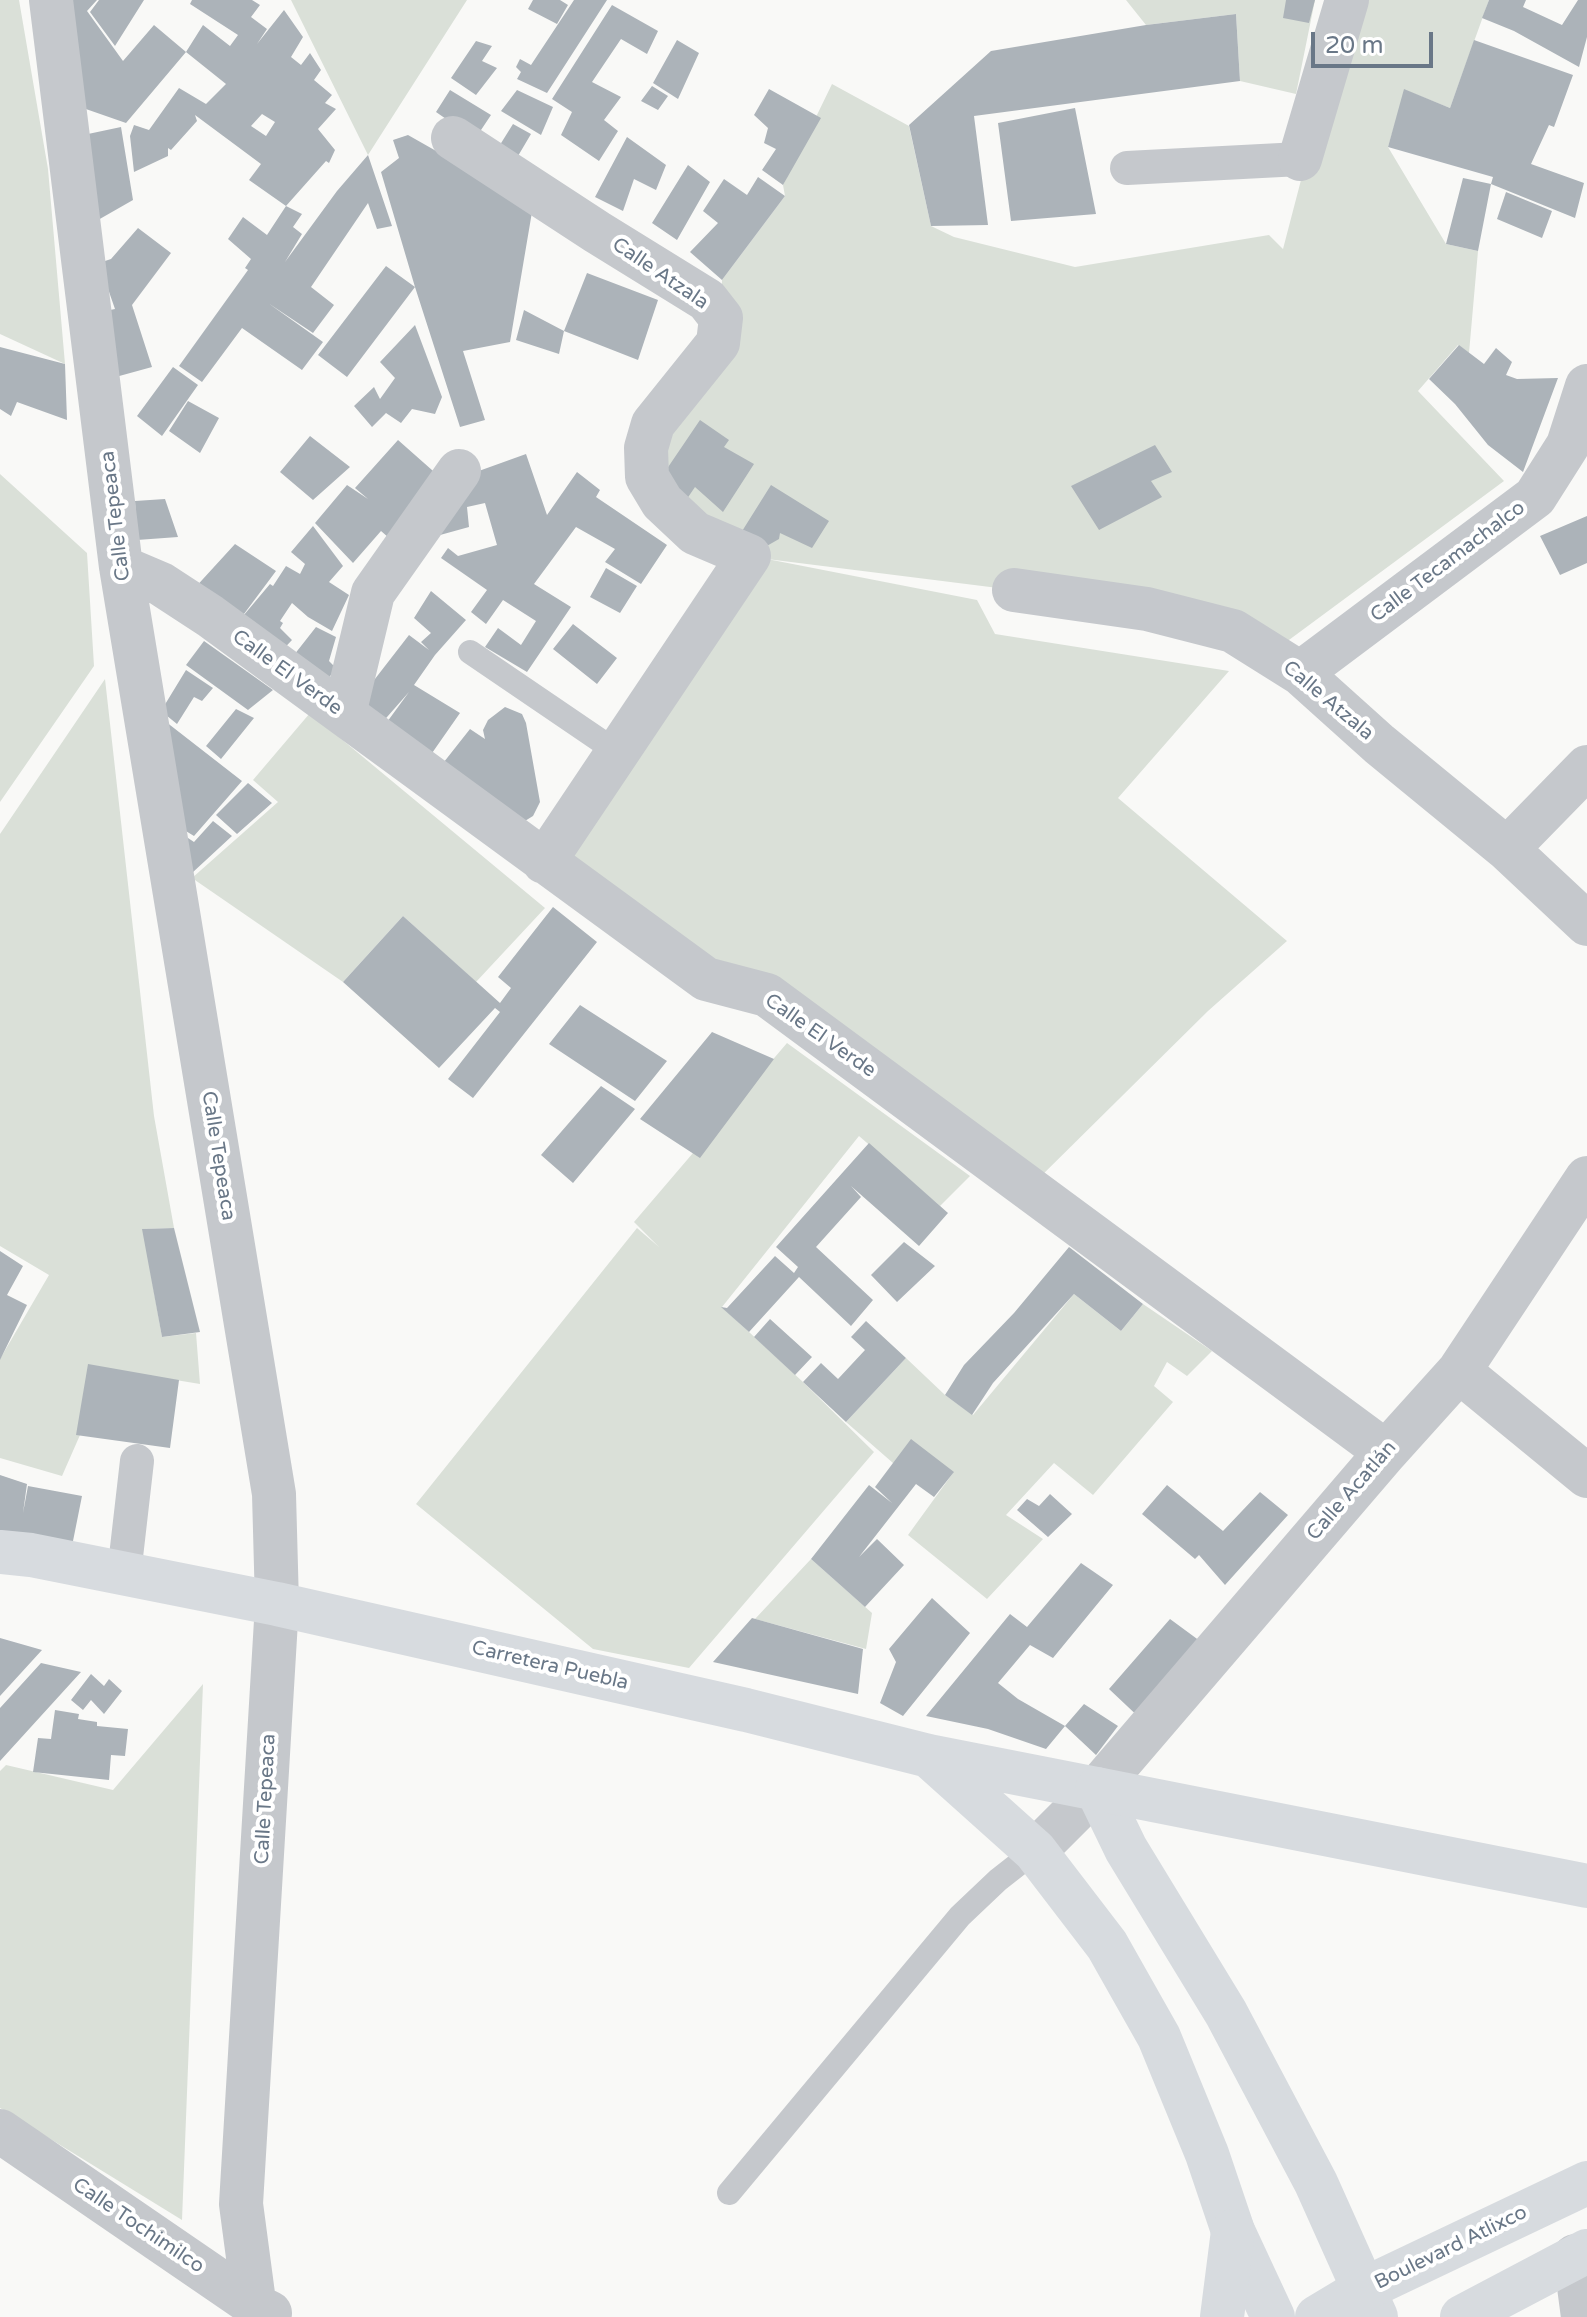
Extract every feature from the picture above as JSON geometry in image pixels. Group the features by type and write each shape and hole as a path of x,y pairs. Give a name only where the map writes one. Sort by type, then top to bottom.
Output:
{"main road":[{"name":"Carretera Puebla","path":"0,1552 31,1555 277,1604 731,1707 929,1756 1587,1886"},
{"path":"929,1756 1035,1851 1107,1945 1159,2037 1207,2154 1233,2231 1273,2317"},
{"path":"1097,1789 1126,1849 1212,1988 1316,2183 1369,2304"},
{"name":"Boulevard Atlixco","path":"1317,2317 1369,2304 1587,2183"},
{"path":"1222,2317 1233,2231"},
{"path":"1462,2317 1581,2253"}],"street":[{"name":"Calle Tepeaca","path":"51,0 121,567 274,1494 277,1604 241,2204 263,2313"},
{"path":"1127,168 1300,159 1347,0"},
{"name":"Calle Atzala","path":"453,138 707,300 721,318 718,343 653,424 646,448 647,477 662,502 695,533 749,556 617,752"},
{"name":"Calle Tecamachalco","path":"1300,673 1535,497 1568,445 1587,386"},
{"path":"344,714 373,593 459,471"},
{"name":"Calle El Verde","path":"121,567 161,584 706,979 767,995 1386,1452"},
{"name":"Calle Atzala","path":"1014,590 1147,609 1233,631 1300,673 1379,744 1507,849 1587,924"},
{"path":"544,862 617,752"},
{"path":"1507,849 1587,767"},
{"name":"Calle Acatlán","path":"1035,1851 1097,1789 1459,1371 1587,1178"},
{"path":"1459,1371 1587,1476"},
{"path":"124,1574 137,1461"},
{"name":"Calle Tochimilco","path":"0,2131 263,2313"},
{"path":"1581,2253 1583,2317"}],"lane":[{"path":"470,652 617,752"},
{"path":"729,2193 960,1916 1035,1851"}],"shaded area":[{"path":"0,0 19,0 48,169 65,364 0,334"},
{"path":"291,0 467,0 368,155"},
{"path":"1126,0 1315,0 1296,94 1240,81 1236,14 1146,25"},
{"path":"1348,0 1489,0 1450,108 1405,90 1388,147 1446,244 1478,251 1469,353 1458,345 1418,391 1504,481 1270,654 1014,590 767,559 977,600 995,634 1229,671 1118,798 1287,941 1208,1011 1029,1188 544,862 748,557 647,477 721,318 722,280 785,196 783,185 832,84 909,126 931,226 954,237 1075,267 1269,235 1283,249"},
{"path":"0,474 87,553 94,666 0,802"},
{"path":"105,679 154,1116 174,1228 143,1229 162,1337 196,1333 200,1384 109,1369 62,1476 0,1458 0,1359 49,1275 0,1246 0,834"},
{"path":"310,713 545,908 476,982 403,916 343,982 192,878 278,802 253,780"},
{"path":"787,1043 970,1176 940,1206 859,1136 722,1307 874,1452 689,1668 593,1649 416,1504 637,1228 659,1247 634,1222"},
{"path":"1074,1294 1121,1331 1143,1304 1212,1351 1187,1376 1167,1362 1154,1386 1173,1402 1093,1495 1054,1463 1006,1515 1043,1539 987,1599 908,1535 953,1473 893,1463 846,1422 906,1358 945,1395 973,1415"},
{"path":"811,1559 872,1613 866,1649 755,1619"},
{"path":"203,1684 182,2220 0,2108 0,1771 6,1765 113,1790"}],"building":[{"path":"63,0 97,0 87,11 123,61 154,25 186,52 126,123 83,108"},
{"path":"99,0 144,0 115,46 90,12"},
{"path":"192,0 252,0 260,5 251,17 267,29 257,44 284,10 303,37 291,57 301,65 310,53 321,70 314,80 332,95 325,103 336,109 318,129 335,150 329,163 326,161 286,206 249,180 261,164 195,115 197,121 171,150 168,148 168,156 134,172 130,136 134,125 149,130 179,88 206,104 226,84 186,52 203,25 230,46 238,35 190,4","holes":["262,114 275,122 266,136 251,126"]},
{"path":"533,0 560,0 568,5 557,24 528,9"},
{"path":"574,0 607,0 547,93 517,79 521,72 516,67 520,59 531,65"},
{"path":"1286,0 1315,0 1309,23 1283,18"},
{"path":"1489,0 1526,0 1523,7 1562,25 1578,0 1587,0 1587,37 1579,67 1514,31 1482,18"},
{"path":"612,5 658,31 647,54 621,39 592,82 621,97 604,120 618,131 599,161 561,135 572,112 552,99"},
{"path":"1236,14 1240,81 974,116 988,225 931,226 909,125 991,51 1146,25"},
{"path":"677,40 699,53 678,99 653,83"},
{"path":"1474,40 1573,75 1554,127 1549,125 1531,164 1584,183 1575,218 1491,184 1493,177 1388,147 1404,89 1450,108"},
{"path":"476,41 492,46 482,61 497,68 476,95 451,78"},
{"path":"652,86 668,96 658,110 641,101"},
{"path":"769,89 821,118 783,185 762,170 776,149 764,143 768,128 754,115"},
{"path":"450,90 491,115 475,139 436,112"},
{"path":"517,90 553,107 541,135 501,111"},
{"path":"1075,108 1096,214 1011,221 998,123"},
{"path":"513,124 531,134 518,156 498,148"},
{"path":"121,127 133,200 98,220 88,134"},
{"path":"408,135 533,206 510,342 463,351 485,420 460,427 381,172 399,158 393,140"},
{"path":"627,137 666,165 656,190 634,179 623,211 595,197"},
{"path":"368,155 392,226 377,229 368,203 311,287 334,305 313,333 268,303 323,342 302,370 242,328 202,382 179,366 248,270 245,268 251,259 228,239 243,217 267,235 286,206 302,214 293,227 302,234 285,262 337,191"},
{"path":"688,165 710,182 677,240 652,223"},
{"path":"758,177 785,196 722,280 690,252 718,223 703,211 724,179 747,195"},
{"path":"1463,178 1491,184 1478,251 1446,244"},
{"path":"1506,192 1552,211 1542,238 1497,219"},
{"path":"138,228 171,253 132,305 152,367 112,378 105,311 115,309 99,263 111,259"},
{"path":"386,266 415,287 347,377 318,355"},
{"path":"587,273 658,300 638,360 564,331"},
{"path":"524,310 564,331 559,354 516,340"},
{"path":"415,325 442,397 435,414 412,409 401,423 386,413 372,427 354,406 374,387 380,399 395,378 380,362"},
{"path":"1459,345 1484,364 1496,348 1512,362 1506,375 1517,379 1558,378 1523,472 1488,445 1455,404 1429,379"},
{"path":"0,347 65,364 67,420 17,402 11,416 0,409"},
{"path":"173,367 198,385 162,436 137,416"},
{"path":"188,401 219,418 200,453 169,431"},
{"path":"700,420 729,440 724,447 754,464 723,512 695,487 676,515 658,482"},
{"path":"310,436 350,467 313,500 280,472"},
{"path":"398,440 441,478 396,544 381,531 353,563 315,523 347,485 368,499 355,488"},
{"path":"1155,445 1172,472 1151,481 1162,497 1099,530 1071,486"},
{"path":"526,454 547,515 577,472 600,490 596,497 667,545 641,584 605,562 615,549 576,527 534,584 571,607 527,672 485,647 498,628 521,645 536,621 503,600 486,624 471,612 487,590 441,558 448,548 458,556 497,545 485,503 467,507 469,527 422,540 476,472"},
{"path":"771,485 829,521 812,548 780,533 779,539 765,547 734,544"},
{"path":"165,499 178,537 137,540 135,501"},
{"path":"1587,516 1587,563 1560,575 1540,536"},
{"path":"313,526 343,566 329,582 349,595 332,631 292,603 280,621 283,623 280,628 292,640 274,659 192,591 235,544 276,571 238,622 270,584 273,586 286,566 300,574 305,564 291,552"},
{"path":"606,568 637,586 620,613 590,597"},
{"path":"431,591 466,620 414,685 460,713 423,766 379,733 409,692 380,725 354,706 409,635 429,650 421,642 431,633 414,618"},
{"path":"573,624 617,658 597,684 553,649"},
{"path":"316,627 336,637 329,661 336,668 317,694 283,669"},
{"path":"204,641 273,690 248,710 186,665"},
{"path":"186,670 213,688 202,701 194,697 177,724 161,711"},
{"path":"505,707 522,714 526,723 540,802 533,816 520,824 440,767 470,729 485,739 483,730 488,720"},
{"path":"236,709 254,718 221,759 206,746"},
{"path":"161,718 242,781 194,836 176,825"},
{"path":"248,783 272,803 237,834 216,815"},
{"path":"213,821 232,836 192,873 179,832 194,842"},
{"path":"553,907 597,942 473,1098 448,1079 500,1012 495,1008 439,1068 343,982 403,916 500,1003 511,988 498,977"},
{"path":"580,1005 667,1061 635,1101 549,1044"},
{"path":"712,1032 774,1059 700,1158 640,1119"},
{"path":"601,1086 635,1109 573,1183 541,1155"},
{"path":"869,1143 948,1213 919,1246 851,1186 861,1197 816,1247 873,1300 851,1326 799,1277 749,1332 721,1307 727,1308 775,1256 794,1273 798,1267 776,1247"},
{"path":"174,1228 200,1332 162,1337 142,1229"},
{"path":"904,1242 935,1266 897,1302 871,1275"},
{"path":"1069,1247 1143,1304 1121,1331 1074,1294 993,1383 972,1415 945,1395 964,1365 1014,1313"},
{"path":"0,1251 23,1266 7,1295 27,1305 0,1360"},
{"path":"770,1319 812,1357 795,1375 754,1337"},
{"path":"866,1321 906,1358 846,1422 803,1382 821,1363 838,1379 865,1350 851,1337"},
{"path":"88,1364 179,1380 170,1448 76,1435"},
{"path":"911,1439 954,1472 934,1497 916,1484 859,1557 877,1539 904,1565 865,1607 811,1559 869,1485 892,1503 875,1487"},
{"path":"0,1475 27,1484 23,1513 28,1486 82,1496 72,1546 0,1534"},
{"path":"1167,1485 1223,1531 1260,1492 1288,1515 1225,1585 1199,1555 1195,1559 1142,1514"},
{"path":"1050,1494 1072,1514 1048,1537 1017,1510 1027,1499 1039,1506"},
{"path":"1081,1563 1113,1585 1053,1658 1030,1645 998,1683 1018,1699 1065,1726 1046,1749 988,1729 926,1716 1010,1614 1027,1627"},
{"path":"932,1598 970,1633 903,1716 880,1703 896,1662 889,1649"},
{"path":"752,1618 863,1649 858,1694 713,1662"},
{"path":"1170,1619 1204,1644 1144,1722 1109,1689"},
{"path":"0,1638 42,1650 0,1696"},
{"path":"41,1663 81,1672 0,1761 0,1708"},
{"path":"91,1674 104,1686 109,1679 122,1691 104,1714 91,1700 83,1710 71,1700"},
{"path":"1084,1704 1118,1726 1096,1755 1065,1726"},
{"path":"55,1710 79,1714 78,1719 97,1722 97,1726 128,1729 125,1756 111,1755 109,1780 33,1772 38,1738 51,1739"}]}
